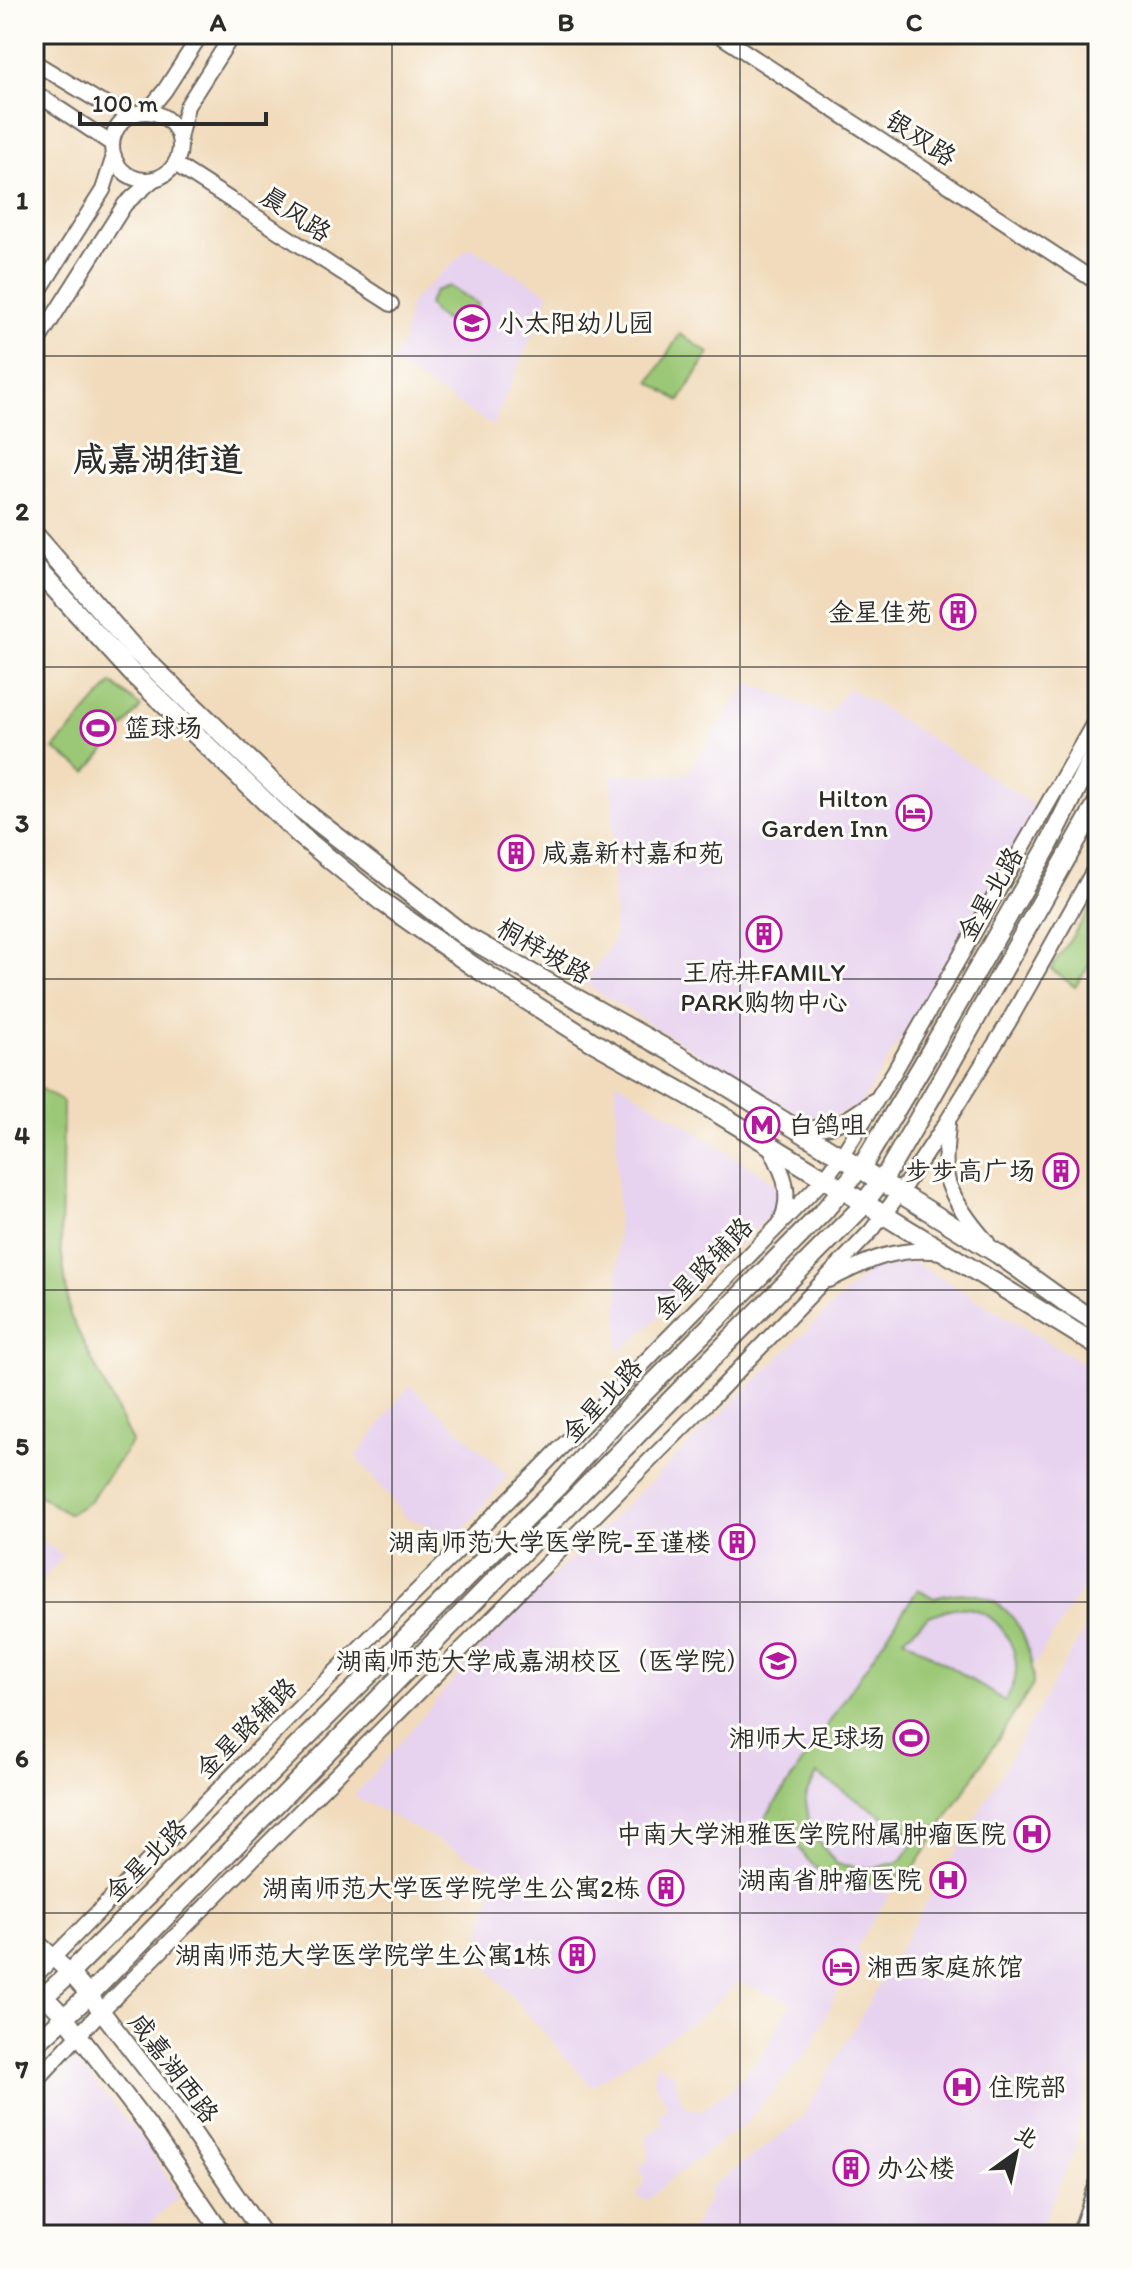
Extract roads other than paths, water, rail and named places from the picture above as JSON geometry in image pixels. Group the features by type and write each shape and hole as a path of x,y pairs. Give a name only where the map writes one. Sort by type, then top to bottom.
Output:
{"main road":[{"name":"桐梓坡路","path":"34,534 134,649 296,805 465,936 677,1055 998,1254 1098,1323"},
{"name":"桐梓坡路","path":"34,566 133,674 300,835 381,901 473,966 578,1033 768,1143 1098,1346"},
{"name":"金星北路","path":"37,1995 70,1973 557,1487 615,1422 843,1190 914,1079 1047,848 1098,746"},
{"name":"金星北路","path":"34,2045 89,1995 864,1203 932,1096 1098,802"},
{"name":"咸嘉湖西路","path":"34,1940 89,1995 174,2105 263,2235"},
{"path":"37,1995 65,2017 147,2124 223,2235"}],"street":[{"path":"34,299 103,190 118,127 140,114 165,90 201,34"},
{"path":"34,347 125,204 175,164 187,106 233,34"},
{"name":"银双路","path":"718,34 1098,283"},
{"path":"34,62 100,102 167,120 179,138"},
{"path":"34,92 113,150 125,173 144,180 154,179"},
{"name":"晨风路","path":"175,164 391,304"},
{"name":"金星路辅路","path":"34,1977 825,1178 880,1096 1098,716"},
{"path":"34,2083 101,2011 711,1399 883,1215 948,1120 1008,1023 1098,863"},
{"path":"791,1126 829,1128 880,1096"},
{"path":"948,1120 948,1180 967,1219 998,1254"},
{"path":"768,1143 782,1170 787,1193 787,1209 779,1225"},
{"path":"821,1283 861,1264 904,1250 944,1252"},
{"path":"1079,2235 1098,2181"}],"place":[{"name":"小太阳幼儿园","path":"472,323"},
{"name":"金星佳苑","path":"958,612"},
{"name":"篮球场","path":"98,728"},
{"name":"Hilton Garden Inn","path":"914,813"},
{"name":"咸嘉新村嘉和苑","path":"516,853"},
{"name":"王府井FAMILY PARK购物中心","path":"764,934"},
{"name":"白鸽咀","path":"762,1125"},
{"name":"步步高广场","path":"1061,1171"},
{"name":"湖南师范大学医学院-至谨楼","path":"737,1542"},
{"name":"湖南师范大学咸嘉湖校区（医学院）","path":"778,1661"},
{"name":"湘师大足球场","path":"911,1738"},
{"name":"中南大学湘雅医学院附属肿瘤医院","path":"1032,1834"},
{"name":"湖南省肿瘤医院","path":"948,1880"},
{"name":"湖南师范大学医学院学生公寓2栋","path":"666,1888"},
{"name":"湖南师范大学医学院学生公寓1栋","path":"577,1955"},
{"name":"湘西家庭旅馆","path":"841,1967"},
{"name":"住院部","path":"962,2087"},
{"name":"办公楼","path":"851,2168"}],"district":[{"name":"咸嘉湖街道","path":"158,459"}]}
